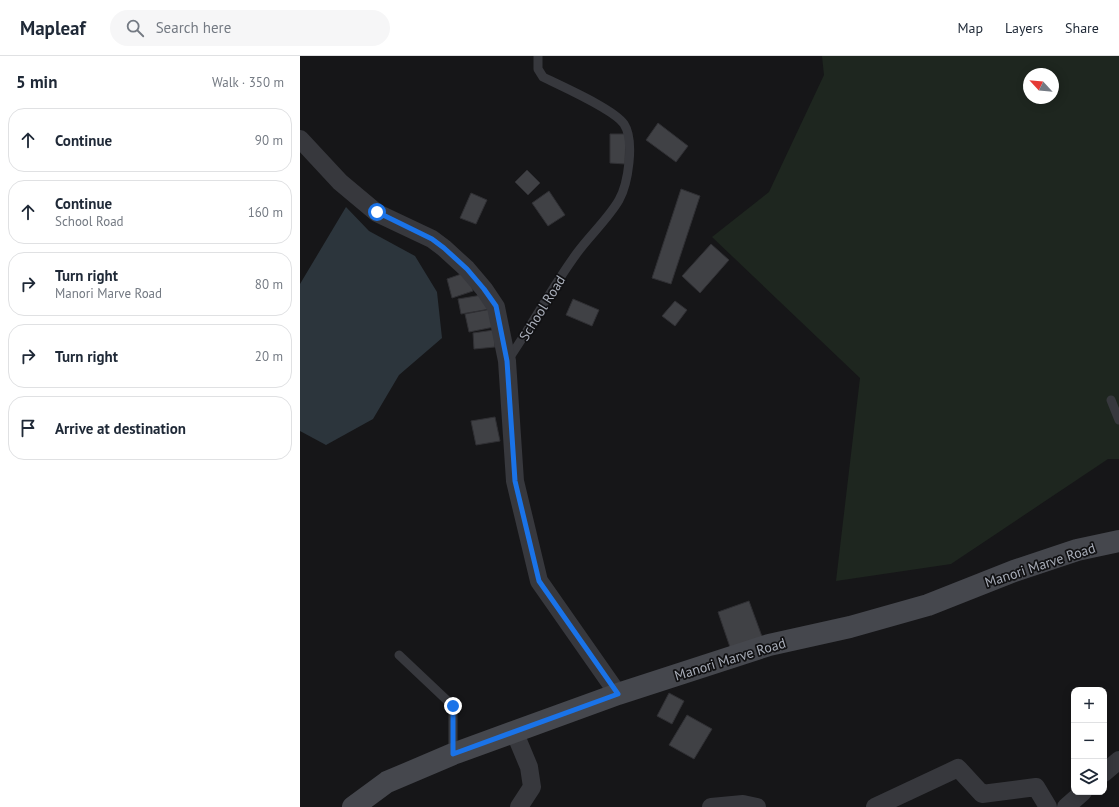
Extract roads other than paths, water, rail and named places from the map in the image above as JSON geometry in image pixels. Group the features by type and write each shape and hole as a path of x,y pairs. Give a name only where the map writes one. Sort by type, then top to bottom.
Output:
{"main road":[{"name":"Manori Marve Road","path":"353,807 387,782 453,754 618,694 769,645 850,627 928,605 1014,571 1077,550 1119,541"}],"street":[{"path":"300,140 340,182 377,212 432,239 467,269 496,306 507,361 515,481 539,581 618,694"},
{"path":"514,731 529,767 532,787 519,807"},
{"path":"1107,770 1119,760"},
{"path":"875,807 958,768 982,794 1036,787 1048,807"},
{"path":"1066,807 1080,795"},
{"path":"711,807 743,804 757,807"}],"lane":[{"name":"School Road","path":"507,361 564,271 619,201 626,184 629,160 629,135 624,124 614,114 543,77 538,69 538,56"},
{"path":"1111,400 1119,420"},
{"path":"399,655 453,706 453,754"}]}
